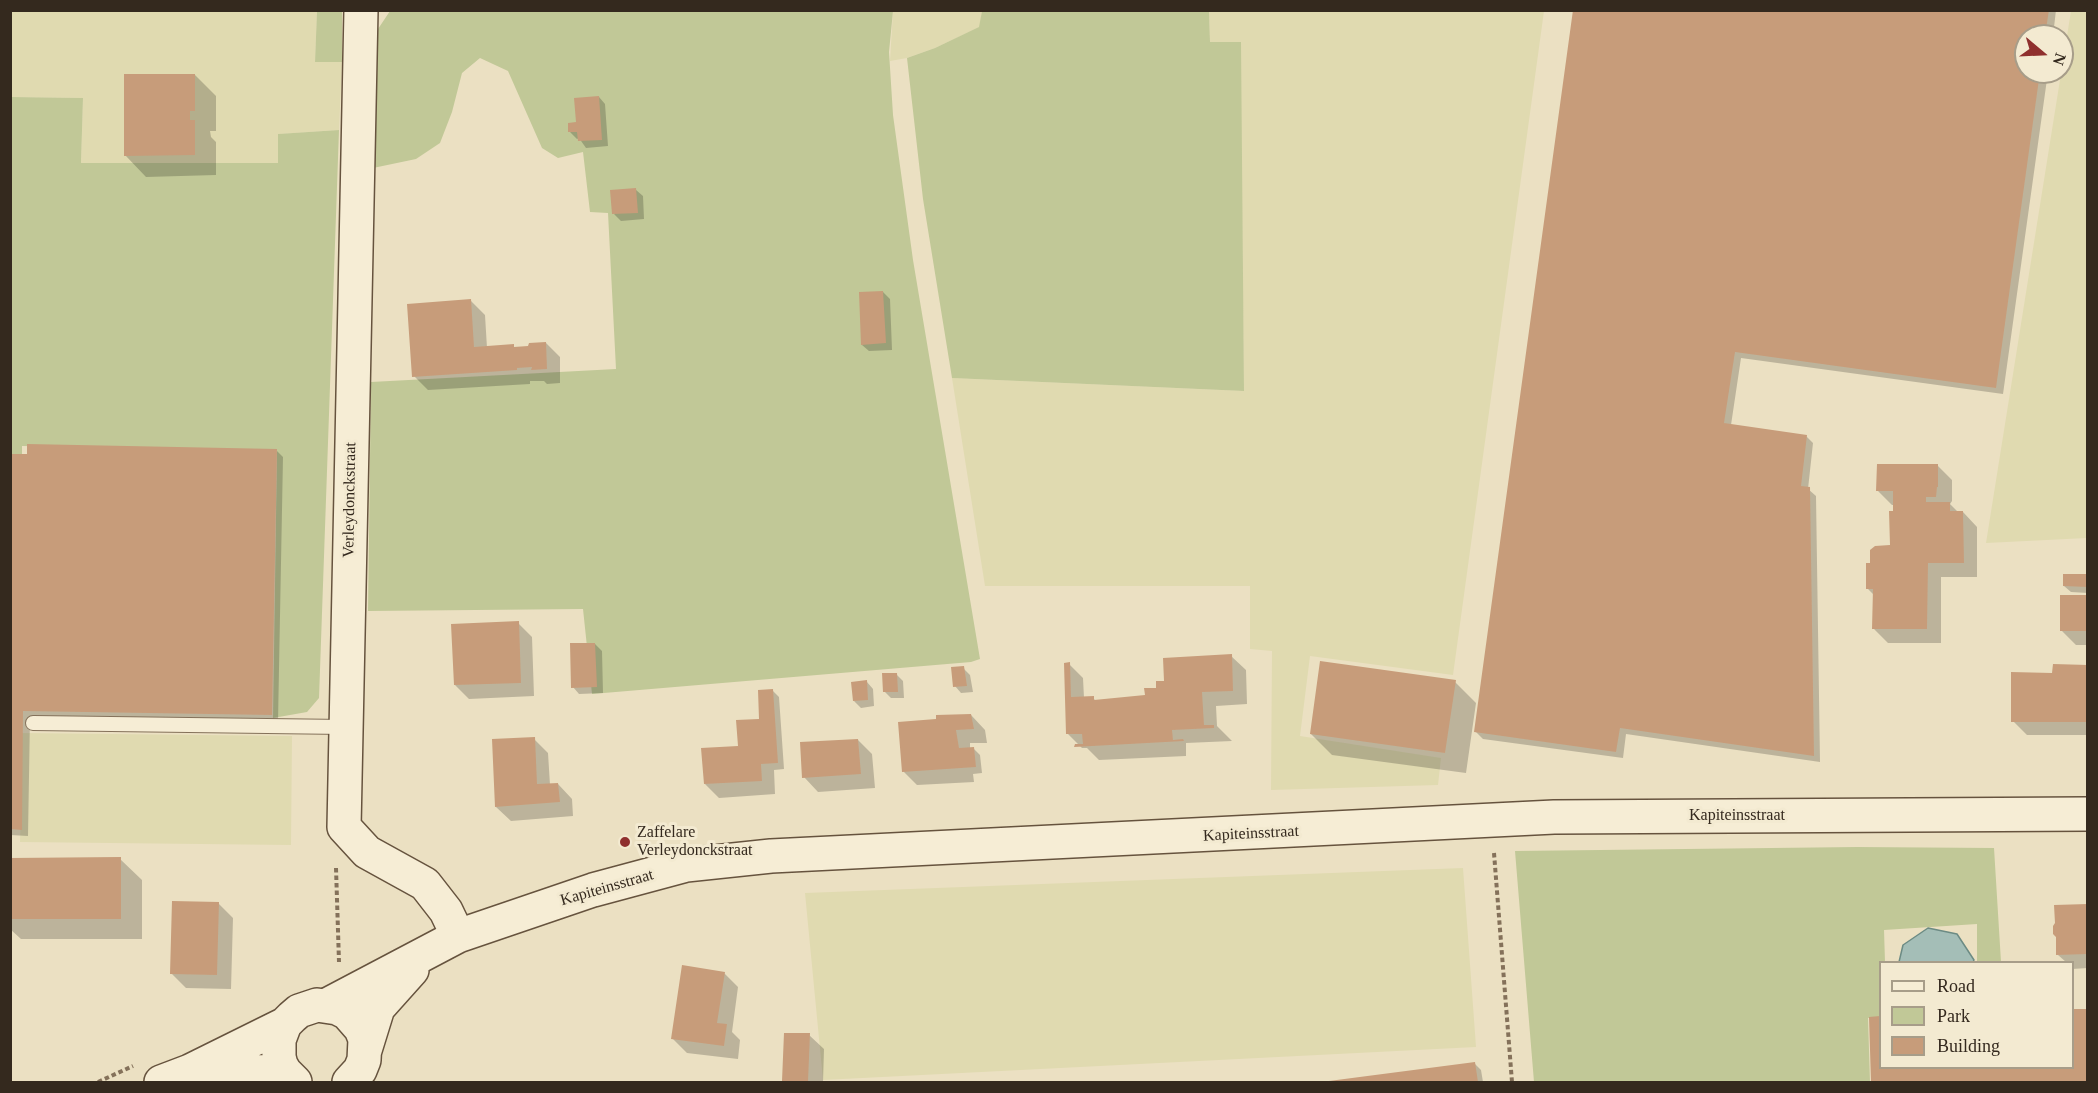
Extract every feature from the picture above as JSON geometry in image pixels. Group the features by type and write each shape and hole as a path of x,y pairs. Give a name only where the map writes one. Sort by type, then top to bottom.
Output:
{"street":[{"name":"Verleydonckstraat","path":"362,10 344,827 367,852 425,884 447,911 444,943"},
{"name":"Kapiteinsstraat","path":"175,1077 285,1024 299,1011 317,1005 327,1005 444,943 593,890 686,865 771,856 1554,817 2088,814"},
{"name":"Kapiteinsstraat","path":"349,1083 360,1070 364,1060 378,1008 444,943"},
{"path":"327,1005 338,1008 355,1020 361,1029 365,1050"},
{"path":"285,1024 278,1048 281,1065 290,1077"},
{"path":"175,1077 290,1077"}],"lane":[{"path":"33,723 345,727"}],"path":[{"path":"1491,821 1512,1083"}],"shaded area":[{"path":"11,11 317,11 315,62 342,62 339,130 279,134 278,163 81,163 83,98 11,97"},
{"path":"893,11 982,11 980,27 935,48 907,58 890,61"},
{"path":"1209,11 1544,11 1453,675 1310,656 1300,736 1441,758 1438,785 1271,790 1272,651 1250,649 1250,586 985,586 952,378 1244,391 1240,42 1210,42"},
{"path":"2071,11 2088,11 2087,538 1986,543 2059,84 2074,84 2074,24 2069,24"},
{"path":"22,733 292,736 291,845 20,842"},
{"path":"1463,868 1476,1047 823,1080 805,893"}],"green space":[{"path":"317,11 342,11 342,62 315,62"},
{"path":"390,11 893,11 889,52 893,115 913,260 980,659 971,662 592,694 583,609 368,611 371,382 616,369 608,213 590,212 583,152 558,158 542,148 508,71 480,58 462,73 452,112 440,143 416,159 373,168 378,29"},
{"path":"982,11 1209,11 1210,42 1241,42 1244,391 952,378 923,199 907,58 935,48 979,27"},
{"path":"11,97 83,98 81,163 278,163 278,134 339,130 319,698 307,712 273,718 277,450 22,446 22,454 11,454"},
{"path":"1857,847 1994,848 2001,961 1977,961 1977,924 1884,930 1885,961 1879,961 1879,1017 1868,1018 1870,1082 1534,1082 1515,851"}],"water":[{"path":"1928,928 1957,934 1974,960 1899,961 1903,945"}],"building":[{"path":"1573,10 2049,10 2047,24 2014,24 2014,84 2038,84 1996,388 1735,352 1724,423 1807,435 1801,486 1810,487 1814,756 1620,728 1616,752 1474,732"},
{"path":"124,74 195,74 195,111 190,111 190,120 195,120 195,155 124,156"},
{"path":"599,96 602,140 578,141 577,132 568,132 568,123 576,122 574,98"},
{"path":"636,188 638,213 612,214 610,190"},
{"path":"883,291 886,343 861,345 859,292"},
{"path":"471,299 474,347 514,344 514,347 546,342 547,369 531,370 532,367 412,377 407,304"},
{"path":"27,444 277,449 272,715 23,711 22,830 10,829 10,454 27,454"},
{"path":"1877,464 1938,464 1936,497 1926,497 1926,502 1950,502 1950,511 1963,511 1964,563 1928,563 1927,629 1872,629 1873,589 1866,589 1866,563 1870,563 1870,550 1875,546 1890,545 1889,511 1893,511 1893,491 1876,491"},
{"path":"2063,574 2088,574 2088,587 2063,586"},
{"path":"2060,595 2088,595 2088,631 2060,631"},
{"path":"519,621 521,683 454,685 451,624"},
{"path":"570,643 595,643 597,687 571,688"},
{"path":"1232,654 1233,691 1202,692 1204,725 1214,725 1214,728 1172,730 1173,740 1183,739 1184,741 1074,747 1075,744 1083,744 1082,734 1066,734 1064,663 1070,662 1071,697 1094,696 1094,700 1145,695 1144,688 1156,688 1156,681 1164,681 1163,658"},
{"path":"1320,661 1456,680 1445,753 1310,734"},
{"path":"2053,664 2088,665 2088,722 2011,722 2011,672 2052,673"},
{"path":"964,666 967,686 953,687 951,667"},
{"path":"882,673 897,673 898,692 883,692"},
{"path":"867,680 868,700 853,701 851,682"},
{"path":"773,689 778,763 761,764 762,781 704,784 701,748 738,746 736,720 759,719 758,690"},
{"path":"971,714 974,729 956,730 959,748 974,747 976,767 902,772 898,722 936,719 936,715"},
{"path":"535,737 537,784 558,783 560,802 495,807 492,739"},
{"path":"858,739 861,774 802,778 800,742"},
{"path":"121,857 121,919 10,919 10,858"},
{"path":"172,901 219,902 217,975 170,974"},
{"path":"2088,904 2088,954 2056,955 2056,937 2053,934 2054,905"},
{"path":"682,965 725,972 717,1023 727,1024 724,1046 671,1039"},
{"path":"2074,1009 2088,1009 2088,1082 1871,1082 1869,1017 1879,1016 1879,1069 2074,1069"},
{"path":"784,1033 810,1033 808,1082 782,1081"},
{"path":"1475,1062 1478,1082 1329,1082 1329,1081"}],"place":[{"name":"Zaffelare Verleydonckstraat","path":"625,842"}]}
